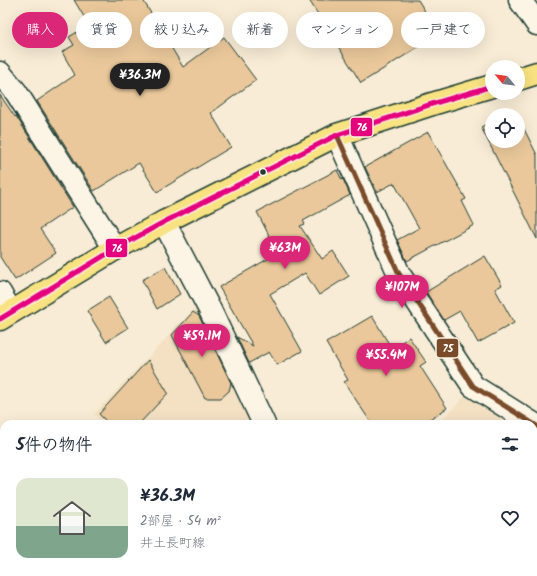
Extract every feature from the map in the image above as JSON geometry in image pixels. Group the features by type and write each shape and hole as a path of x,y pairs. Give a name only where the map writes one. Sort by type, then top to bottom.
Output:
{"main road":[{"path":"525,77 537,73"},
{"path":"6,316 115,249 164,222 337,135 485,88"}],"street":[{"path":"0,73 16,92 115,249"},
{"path":"337,135 399,274 473,386 527,420"},
{"path":"164,222 210,310 262,420"},
{"path":"0,293 6,316"}],"shaded area":[{"path":"195,308 251,420 101,420 94,414"},
{"path":"465,396 503,420 442,420"}],"building":[{"path":"74,0 143,0 150,12 140,12 140,48 172,48 183,67 209,48 224,48 224,37 256,80 211,113 231,147 157,192 139,163 94,191 37,101 75,75 62,52 74,45 69,37 76,33 76,48 132,48 132,12 81,12"},
{"path":"309,0 418,0 425,12 401,12 401,48 417,48 361,83 339,48 393,48 393,12 317,12"},
{"path":"0,95 15,117 16,116 73,207 40,229 56,253 15,280 0,257"},
{"path":"485,125 485,135 481,127"},
{"path":"525,131 537,155 537,239 492,148 525,148"},
{"path":"428,132 466,199 462,201 474,225 407,261 397,240 419,228 394,183 377,192 365,167"},
{"path":"337,170 350,195 303,221 305,224 300,226 322,259 333,251 349,276 319,295 305,273 270,294 302,351 277,365 269,352 249,363 237,337 253,346 219,287 278,253 257,212"},
{"path":"485,256 502,285 495,289 514,323 478,343 460,311 444,320 426,292"},
{"path":"165,267 180,294 157,309 142,280"},
{"path":"109,297 128,328 106,342 87,311"},
{"path":"193,312 199,316 231,383 229,391 221,398 205,398 172,335"},
{"path":"372,316 392,349 409,337 426,362 420,366 447,408 428,420 369,420 344,382 348,380 326,343"},
{"path":"148,360 168,393 143,420 105,420 99,414"}],"transit line":[{"name":"76","path":"0,319 115,249 164,222 337,135 485,88"},
{"name":"75","path":"337,135 399,274 473,386 527,420"}]}
